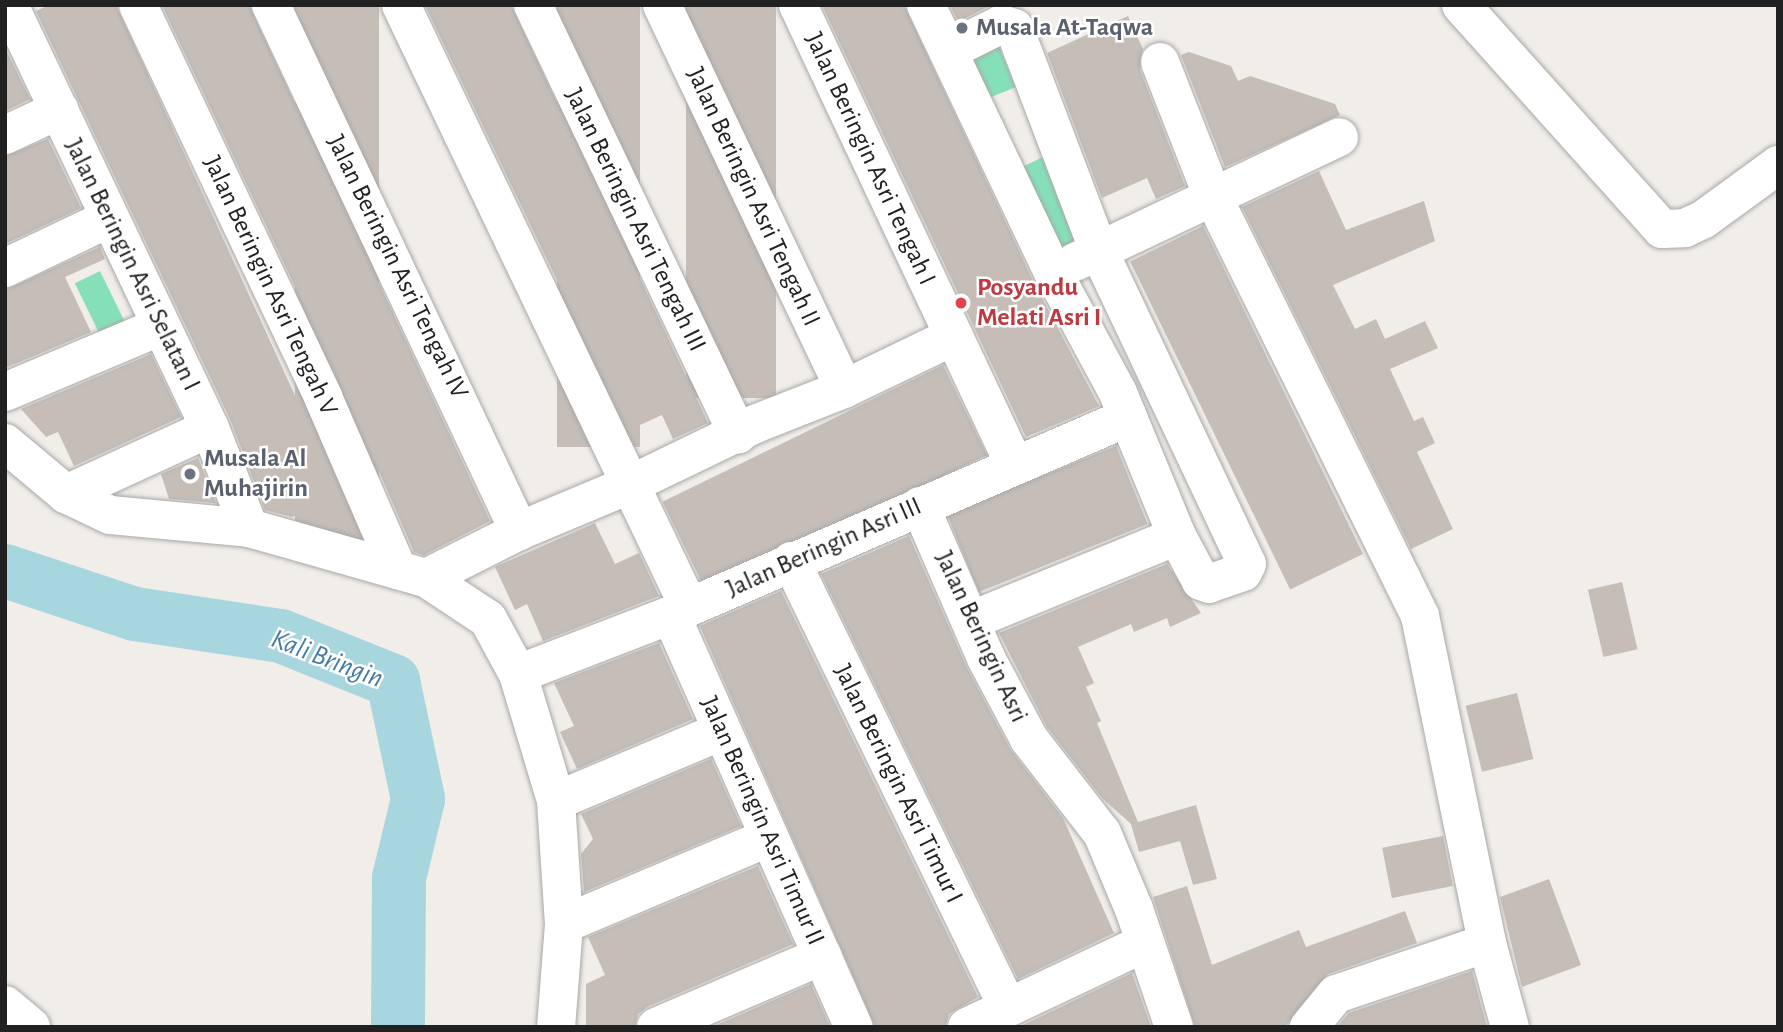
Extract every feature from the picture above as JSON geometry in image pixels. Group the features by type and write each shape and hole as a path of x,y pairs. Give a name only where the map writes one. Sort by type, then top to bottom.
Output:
{"street":[{"name":"Jalan Beringin Asri Selatan I","path":"9,5 210,428 249,528"},
{"name":"Jalan Beringin Asri Tengah V","path":"138,5 323,397 412,574"},
{"name":"Jalan Beringin Asri Tengah IV","path":"271,5 519,531"},
{"name":"Jalan Beringin Asri Timur II","path":"401,5 629,485 679,610 722,731 854,1027"},
{"name":"Jalan Beringin Asri Tengah III","path":"533,5 738,435"},
{"name":"Jalan Beringin Asri Tengah II","path":"662,5 844,389"},
{"name":"Jalan Beringin Asri Tengah I","path":"798,5 1014,464"},
{"path":"926,5 1054,274 1123,405 1177,536 1201,581 1219,582 1247,568 1098,249 1014,28 1002,24 948,51"},
{"path":"1461,5 1661,229 1685,228 1704,219 1778,165"},
{"path":"1160,62 1213,197 1420,615 1487,943 1510,1027"},
{"path":"5,135 59,110"},
{"path":"1054,274 1098,249 1339,137"},
{"path":"5,268 110,218"},
{"path":"5,391 161,326"},
{"path":"412,574 629,485 738,435 755,424 844,389 954,336"},
{"name":"Jalan Beringin Asri III","path":"518,674 679,610 1014,464 1123,405 1158,375"},
{"path":"66,494 210,428"},
{"path":"5,443 66,494 110,516 249,528 412,574 488,619 518,674 556,801 564,924 556,1027"},
{"name":"Jalan Beringin Asri","path":"919,506 972,620 986,658 1029,739 1102,832 1174,1027"},
{"path":"972,620 1177,536"},
{"name":"Jalan Beringin Asri Timur I","path":"791,561 1007,1006"},
{"path":"556,801 722,731"},
{"path":"564,924 768,838"},
{"path":"967,1027 1145,943"},
{"path":"1320,1021 1336,994 1487,943"},
{"path":"656,1027 821,956"},
{"path":"5,1005 31,1027"}],"green space":[{"path":"996,39 1015,87 974,104 954,56"},
{"path":"1047,155 1087,238 1052,255 1012,172"},
{"path":"100,271 126,324 101,336 75,283"}],"building":[{"path":"49,5 116,5 353,522 336,530 322,526 314,507 292,517 265,510 230,419 36,11"},
{"path":"162,5 249,5 490,521 424,555 414,552 343,388"},
{"path":"295,5 379,5 379,556 295,556"},
{"path":"425,5 511,5 708,423 673,439 662,415 629,430"},
{"path":"557,5 640,5 640,447 557,447"},
{"path":"686,5 776,5 776,398 686,398"},
{"path":"822,5 904,5 1034,283 1099,406 1026,437"},
{"path":"950,5 991,5 958,22"},
{"path":"1128,16 1143,49 1140,70 1185,186 1156,199 1147,178 1102,198 1047,53"},
{"path":"5,48 30,99 5,111"},
{"path":"1189,52 1231,66 1238,81 1250,76 1335,104 1340,115 1225,167 1181,55"},
{"path":"48,139 81,208 5,244 5,156"},
{"path":"1319,171 1346,230 1424,201 1435,241 1333,285 1355,329 1376,319 1385,339 1425,321 1438,348 1390,369 1414,421 1423,417 1435,443 1417,452 1453,529 1411,549 1242,207"},
{"path":"1203,226 1363,554 1290,590 1130,262"},
{"path":"100,247 105,259 65,277 91,332 5,368 5,290"},
{"path":"151,354 181,417 74,466 58,432 46,437 21,409"},
{"path":"943,365 987,455 706,592 663,502"},
{"path":"1116,446 1147,524 979,592 947,514"},
{"path":"198,458 216,503 169,499 161,474"},
{"path":"595,523 615,564 639,553 659,596 543,641 527,604 515,610 495,567"},
{"path":"909,536 967,668 1010,749 1063,818 1114,933 1018,979 821,574"},
{"path":"1167,564 1201,613 1170,627 1167,618 1134,632 1131,624 1078,647 1094,683 1086,687 1101,721 1097,723 1138,822 1196,805 1217,879 1193,885 1180,841 1139,852 1131,824 1102,798 1047,727 999,633"},
{"path":"1622,582 1638,649 1603,657 1588,590"},
{"path":"781,591 978,997 949,1014 945,1027 875,1027 700,626"},
{"path":"659,643 693,719 577,769 560,732 574,726 554,683"},
{"path":"1517,693 1533,759 1482,772 1466,706"},
{"path":"711,759 741,826 584,892 581,854 593,839 581,814"},
{"path":"1443,836 1453,886 1392,898 1382,848"},
{"path":"758,866 793,944 647,1007 638,1014 635,1027 586,1027 586,984 605,975 588,937"},
{"path":"1549,879 1581,965 1522,987 1500,897"},
{"path":"1187,886 1212,965 1299,930 1306,947 1405,911 1417,943 1328,974 1285,1027 1195,1027 1153,897"},
{"path":"1472,971 1487,1027 1337,1027 1349,1013"},
{"path":"1132,973 1151,1027 1019,1027"},
{"path":"811,984 830,1027 712,1027"}],"waterway":[{"name":"Kali Bringin","path":"5,571 135,614 281,636 393,681 418,799 399,878 398,1027"}],"place":[{"name":"Musala At-Taqwa","path":"962,28"},
{"name":"Posyandu Melati Asri I","path":"961,303"},
{"name":"Musala Al Muhajirin","path":"190,474"}]}
